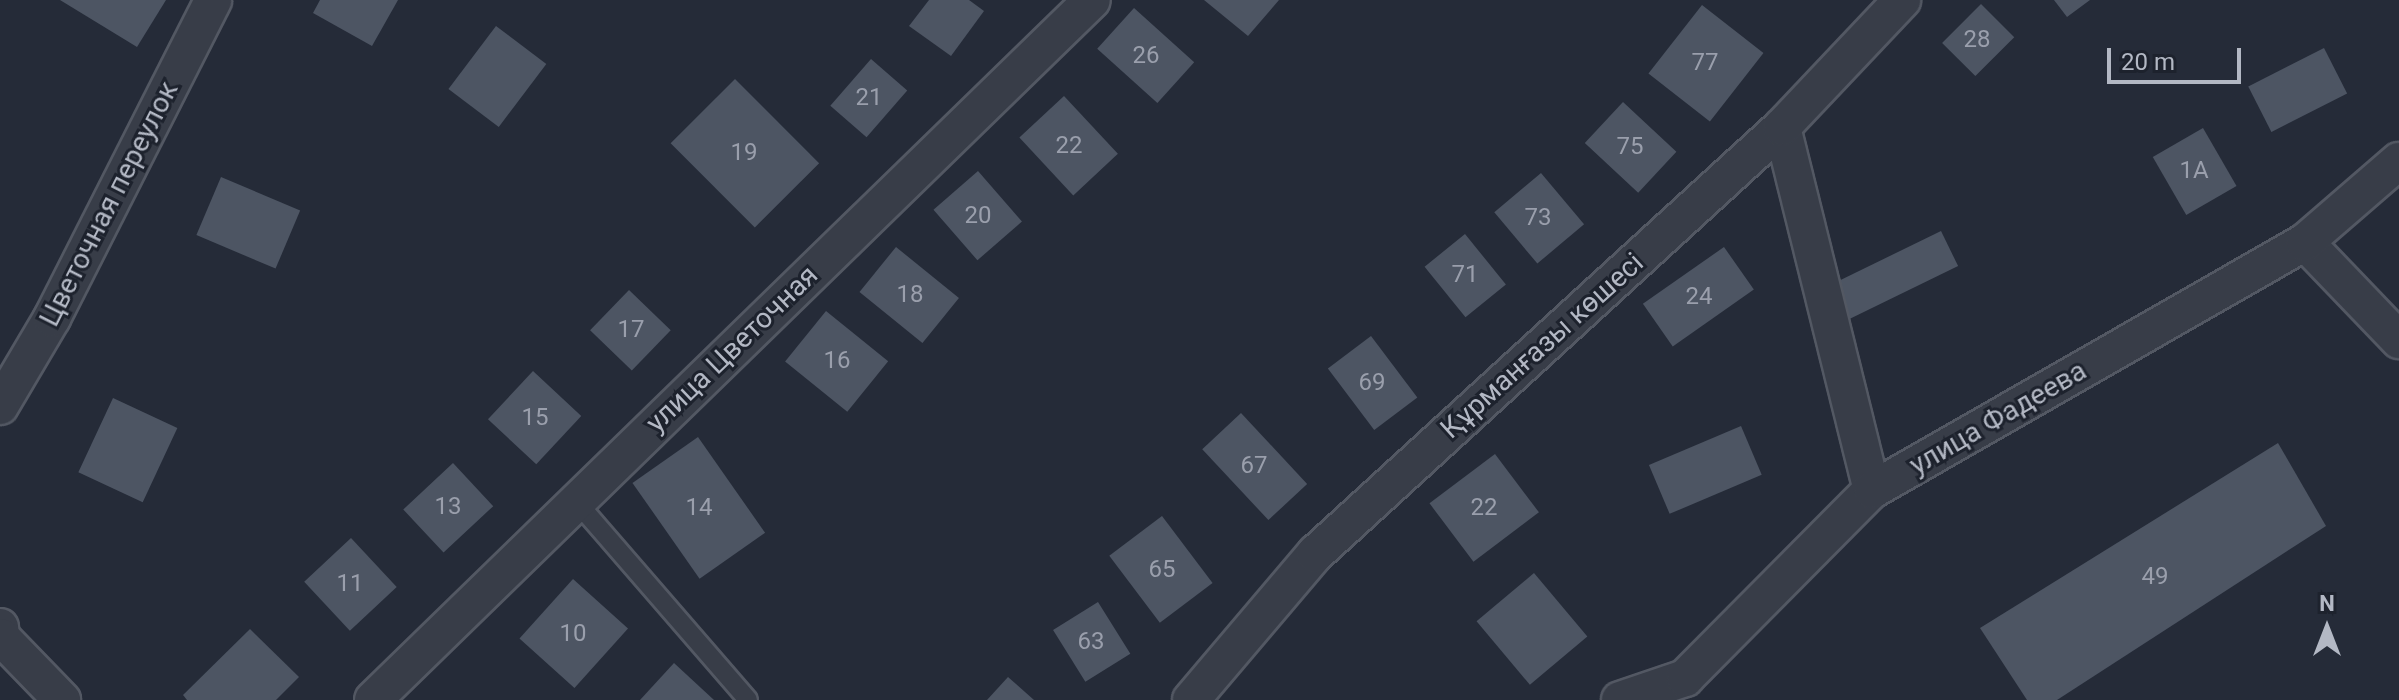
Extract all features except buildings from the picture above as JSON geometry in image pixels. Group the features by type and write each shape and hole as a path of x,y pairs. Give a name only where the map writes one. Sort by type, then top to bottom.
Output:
{"street":[{"name":"Цветочная переулок","path":"0,406 52,318 213,0"},
{"name":"улица Цветочная","path":"373,700 1092,0"},
{"name":"Құрманғазы көшесі","path":"1191,700 1315,554 1782,127 1902,0"},
{"path":"1782,127 1872,490"},
{"name":"улица Фадеева","path":"1620,700 1685,678 1872,490 2305,242 2399,161"},
{"path":"2305,242 2399,340"},
{"path":"0,627 1,637 62,700"}],"lane":[{"path":"575,500 748,700"}]}
